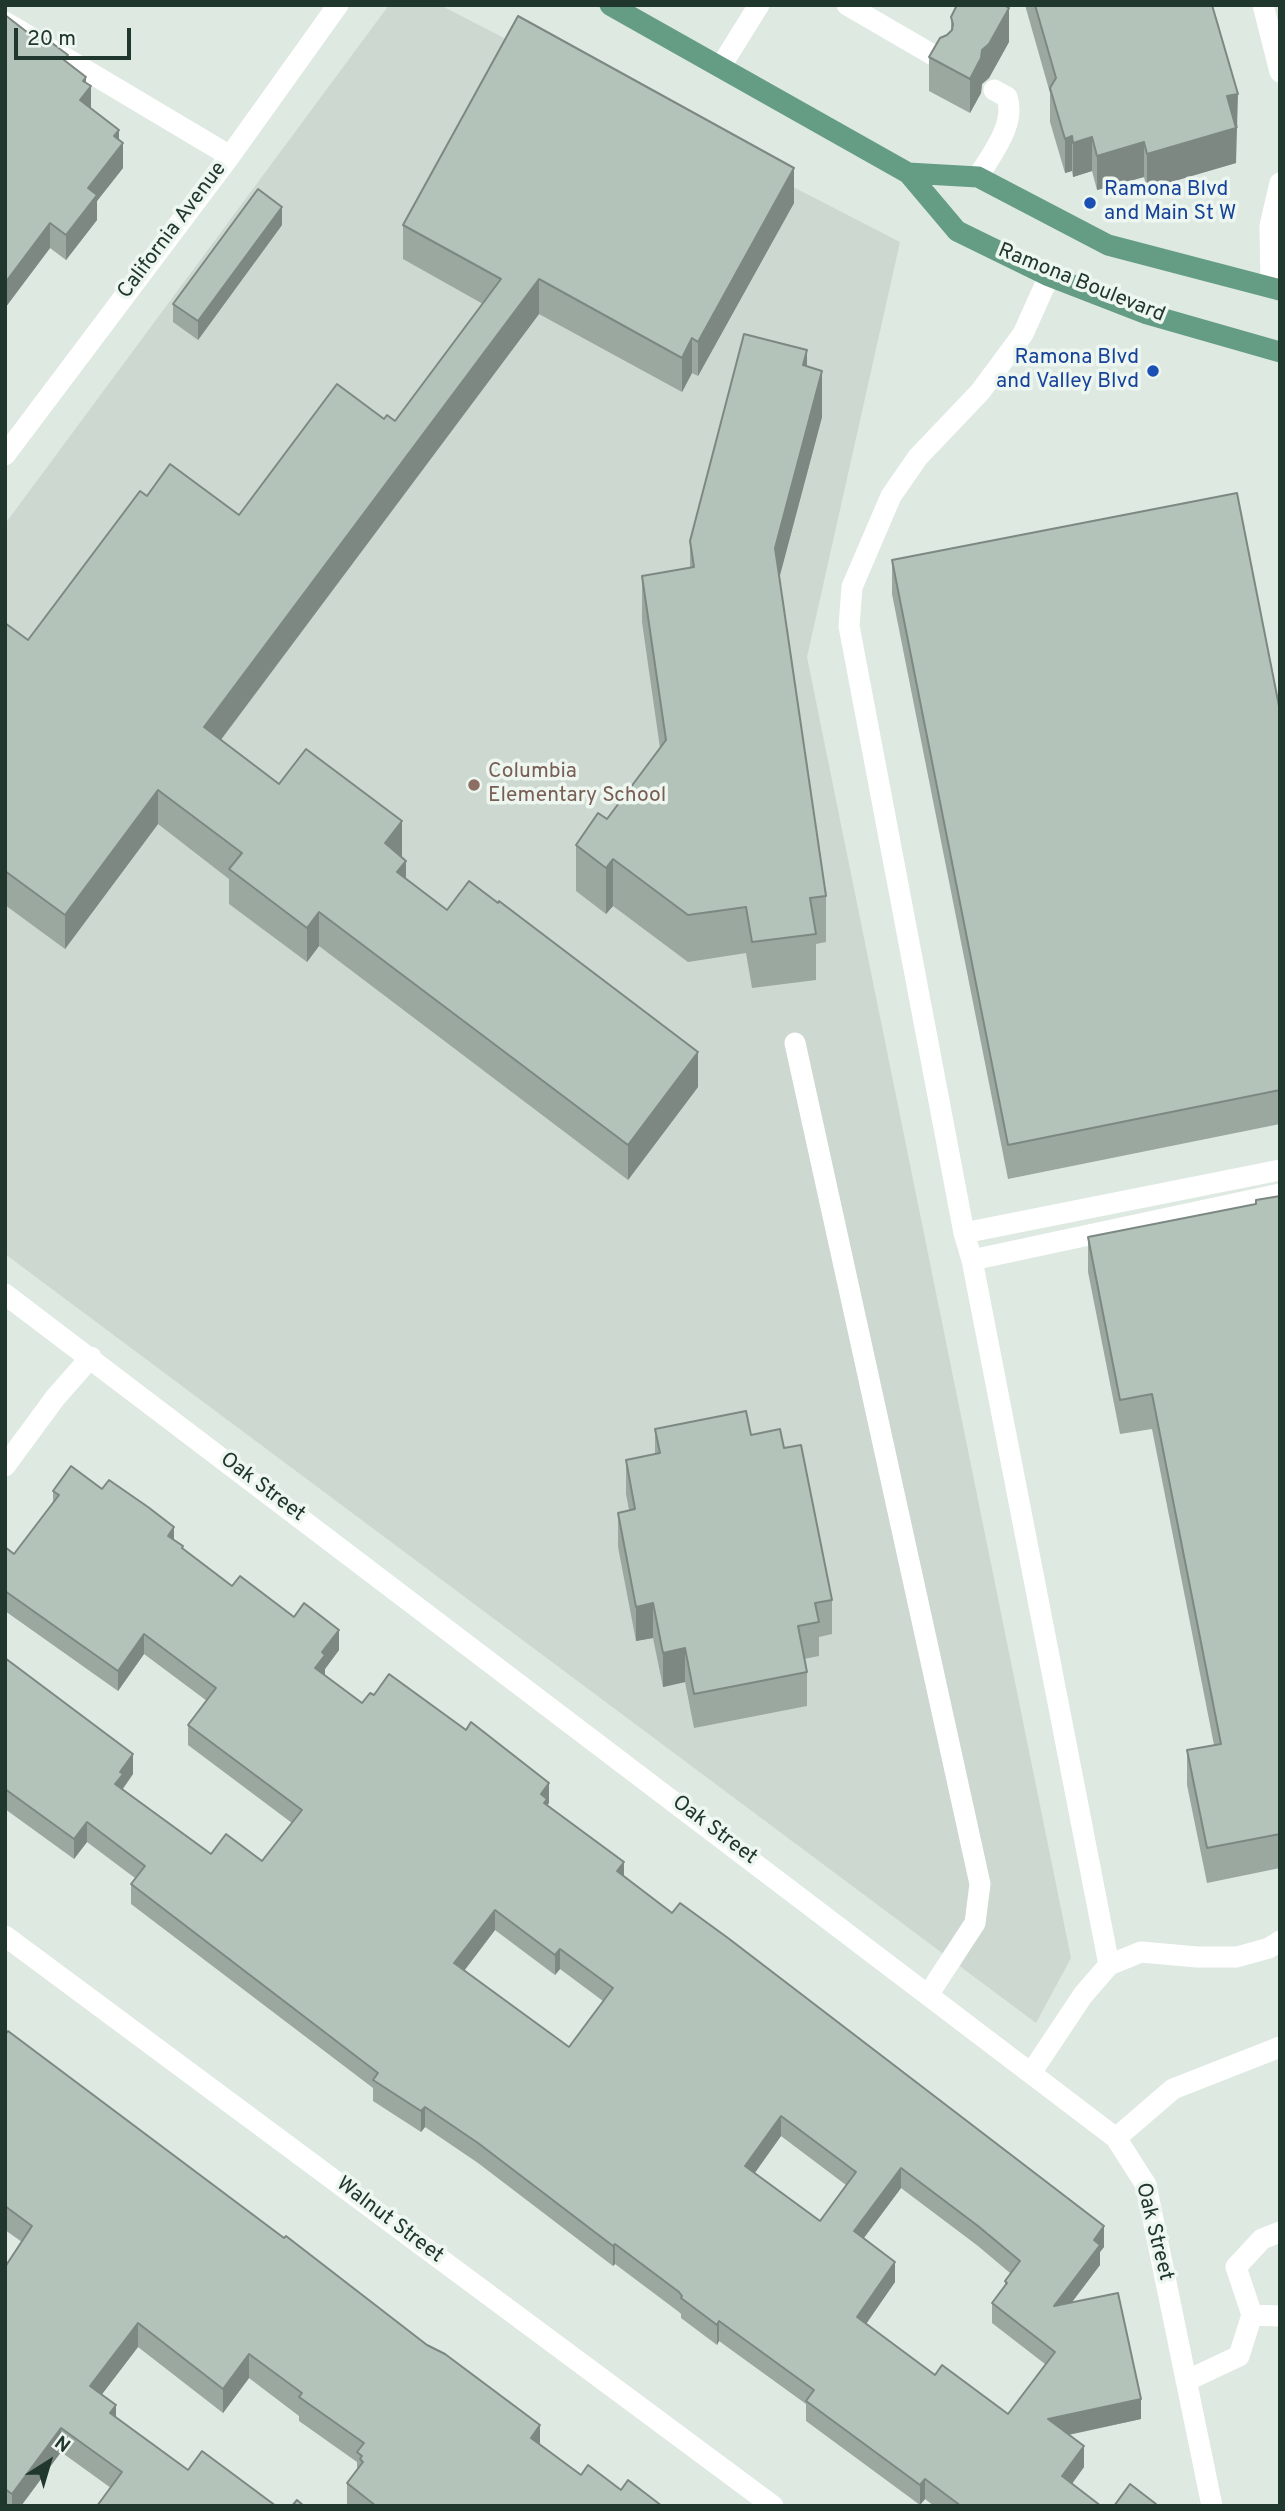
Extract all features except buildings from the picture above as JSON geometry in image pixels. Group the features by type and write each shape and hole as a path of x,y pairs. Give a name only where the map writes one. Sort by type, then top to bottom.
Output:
{"main road":[{"name":"Ramona Boulevard","path":"610,5 908,173 957,231 1049,276 1147,314 1280,352"},
{"name":"Ramona Boulevard","path":"908,173 978,177 1108,245 1277,284"}],"street":[{"name":"California Avenue","path":"5,455 230,156 338,5"},
{"path":"721,66 759,5"},
{"path":"848,5 940,59"},
{"path":"1263,5 1280,72"},
{"path":"5,22 230,156"},
{"path":"978,177 1008,125 1011,109 1007,97 994,90"},
{"path":"1277,284 1270,226 1280,183"},
{"path":"1049,276 1023,334 981,392 918,457 891,496 852,587 850,613 851,640 964,1233 972,1260 1109,1965"},
{"path":"795,1043 980,1884 975,1923 928,1994"},
{"path":"964,1233 1280,1170"},
{"path":"972,1260 1280,1194"},
{"name":"Oak Street","path":"5,1294 1116,2138 1146,2185 1212,2506"},
{"path":"5,1466 55,1398 91,1357"},
{"name":"Walnut Street","path":"5,1936 774,2506"},
{"path":"1031,2073 1083,1995 1109,1965 1141,1952 1237,1957 1269,1948 1280,1941"},
{"path":"1116,2138 1173,2089 1280,2047"},
{"path":"1186,2381 1239,2356 1252,2315 1237,2267 1262,2239 1280,2232"},
{"path":"1252,2315 1280,2316"}],"shaded area":[{"path":"389,5 440,5 900,242 807,657 1071,1958 1036,2023 5,1254 5,524"}],"place":[{"name":"Ramona Blvd and Main St W","path":"1090,203"},
{"name":"Ramona Blvd and Valley Blvd","path":"1153,371"},
{"name":"Columbia Elementary School","path":"474,785"}]}
